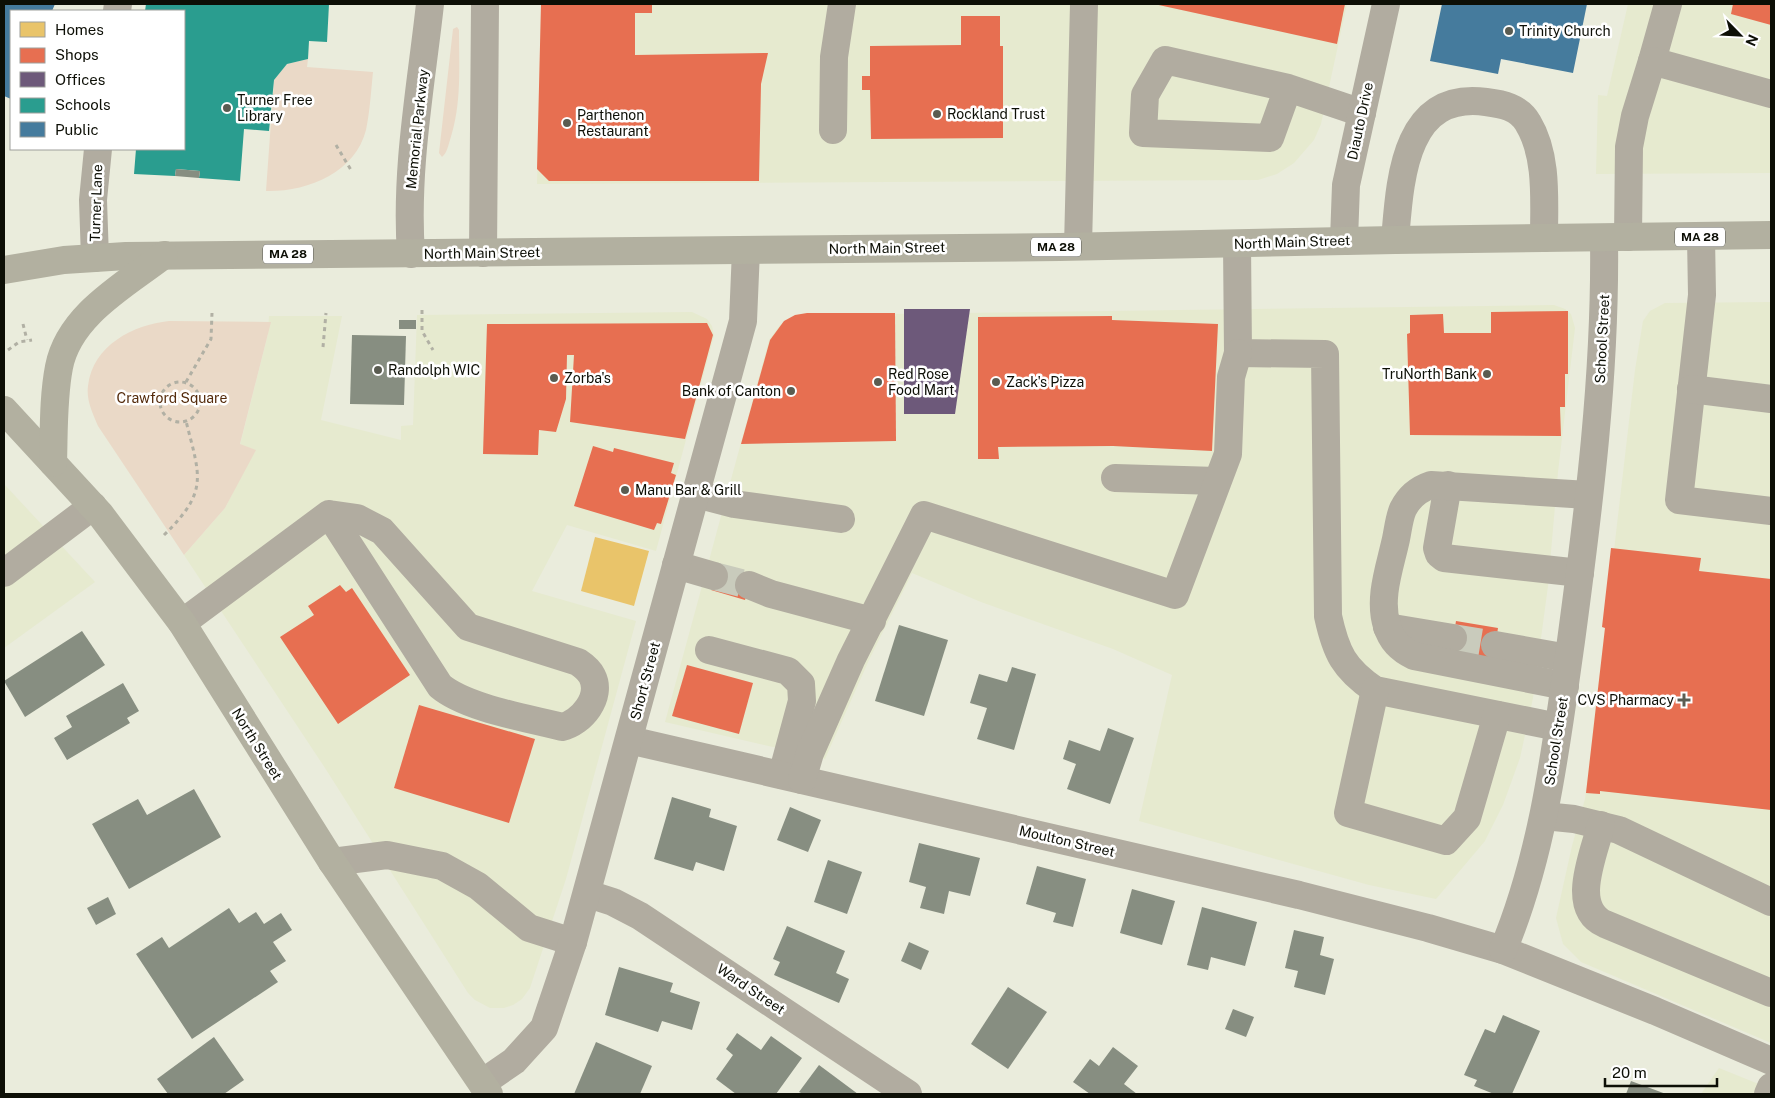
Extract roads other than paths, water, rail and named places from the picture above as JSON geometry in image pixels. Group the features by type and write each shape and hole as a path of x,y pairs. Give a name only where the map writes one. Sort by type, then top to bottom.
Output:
{"main road":[{"name":"North Main Street","path":"4,270 38,263 95,258 164,256 1237,244 1344,240 1771,235"},
{"path":"53,463 56,386 64,349 74,331 94,309 164,256"},
{"name":"North Street","path":"4,410 93,506 134,557 182,623 332,862 486,1089"}],"street":[{"name":"Memorial Parkway","path":"411,254 409,219 411,170 430,4"},
{"path":"483,253 485,4"},
{"path":"833,130 834,57 842,4"},
{"path":"1078,246 1084,4"},
{"name":"Diauto Drive","path":"1344,240 1346,185 1386,4"},
{"name":"School Street","path":"1503,950 1523,902 1544,816 1565,686 1580,573 1601,376 1604,312 1616,237 1627,193 1634,116 1668,4"},
{"path":"1288,88 1270,138 1143,133 1145,95 1165,60 1288,88 1362,112"},
{"path":"1652,61 1771,94"},
{"path":"1395,240 1403,169 1416,135 1433,113 1445,106 1468,101 1491,102 1514,109 1529,124 1536,141 1543,175 1544,238"},
{"name":"Turner Lane","path":"95,258 93,200 98,150"},
{"path":"1701,237 1702,295 1679,500 1771,511"},
{"path":"792,778 810,753 851,660 924,515 1176,595 1228,454 1231,377 1238,353 1237,244"},
{"name":"Short Street","path":"486,1089 544,1028 574,942 743,321 746,250"},
{"path":"1238,353 1325,354 1328,616 1333,642 1344,662 1356,677 1375,690 1558,727"},
{"path":"1692,389 1771,398"},
{"path":"1115,478 1217,482"},
{"path":"1565,686 1414,656 1404,651 1395,642 1387,627 1384,613 1384,592 1402,510 1407,502 1422,488 1431,485 1588,494"},
{"path":"1448,486 1437,548 1439,554 1444,558 1580,573"},
{"path":"696,494 734,504 841,519"},
{"path":"4,573 93,506"},
{"path":"182,623 329,514 357,518 382,531 468,627 578,662 588,670 595,685 588,707 582,717 572,725 562,727 476,704 448,693 440,686 329,514"},
{"path":"676,565 714,576"},
{"path":"749,585 771,594 872,621"},
{"path":"1387,627 1453,638"},
{"path":"1495,646 1568,658"},
{"path":"708,650 788,671 801,684 802,701 792,778"},
{"path":"1375,690 1348,813 1446,841 1468,818 1496,715"},
{"name":"Moulton Street","path":"630,740 1299,895 1503,950"},
{"path":"1544,816 1601,825 1636,837 1771,902"},
{"path":"1601,825 1585,893 1586,904 1591,914 1600,922 1771,993"},
{"path":"332,862 386,855 442,866 478,886 529,928 574,942"},
{"name":"Ward Street","path":"588,894 613,902 640,916 908,1094"},
{"path":"1503,950 1770,1058"},
{"path":"1768,1094 1771,1087"}],"tunnel":[{"path":"714,576 749,585"},
{"path":"1453,638 1495,645"}],"place":[{"name":"Trinity Church","path":"1509,31"},
{"name":"Turner Free Library","path":"227,108"},
{"name":"Rockland Trust","path":"937,114"},
{"name":"Parthenon Restaurant","path":"567,123"},
{"name":"Randolph WIC","path":"378,370"},
{"name":"TruNorth Bank","path":"1487,374"},
{"name":"Zorba's","path":"554,378"},
{"name":"Red Rose Food Mart","path":"878,382"},
{"name":"Zack's Pizza","path":"996,382"},
{"name":"Bank of Canton","path":"791,391"},
{"name":"Manu Bar & Grill","path":"625,490"},
{"name":"CVS Pharmacy","path":"1684,700"}],"park label":[{"name":"Crawford Square","path":"172,398"}]}
